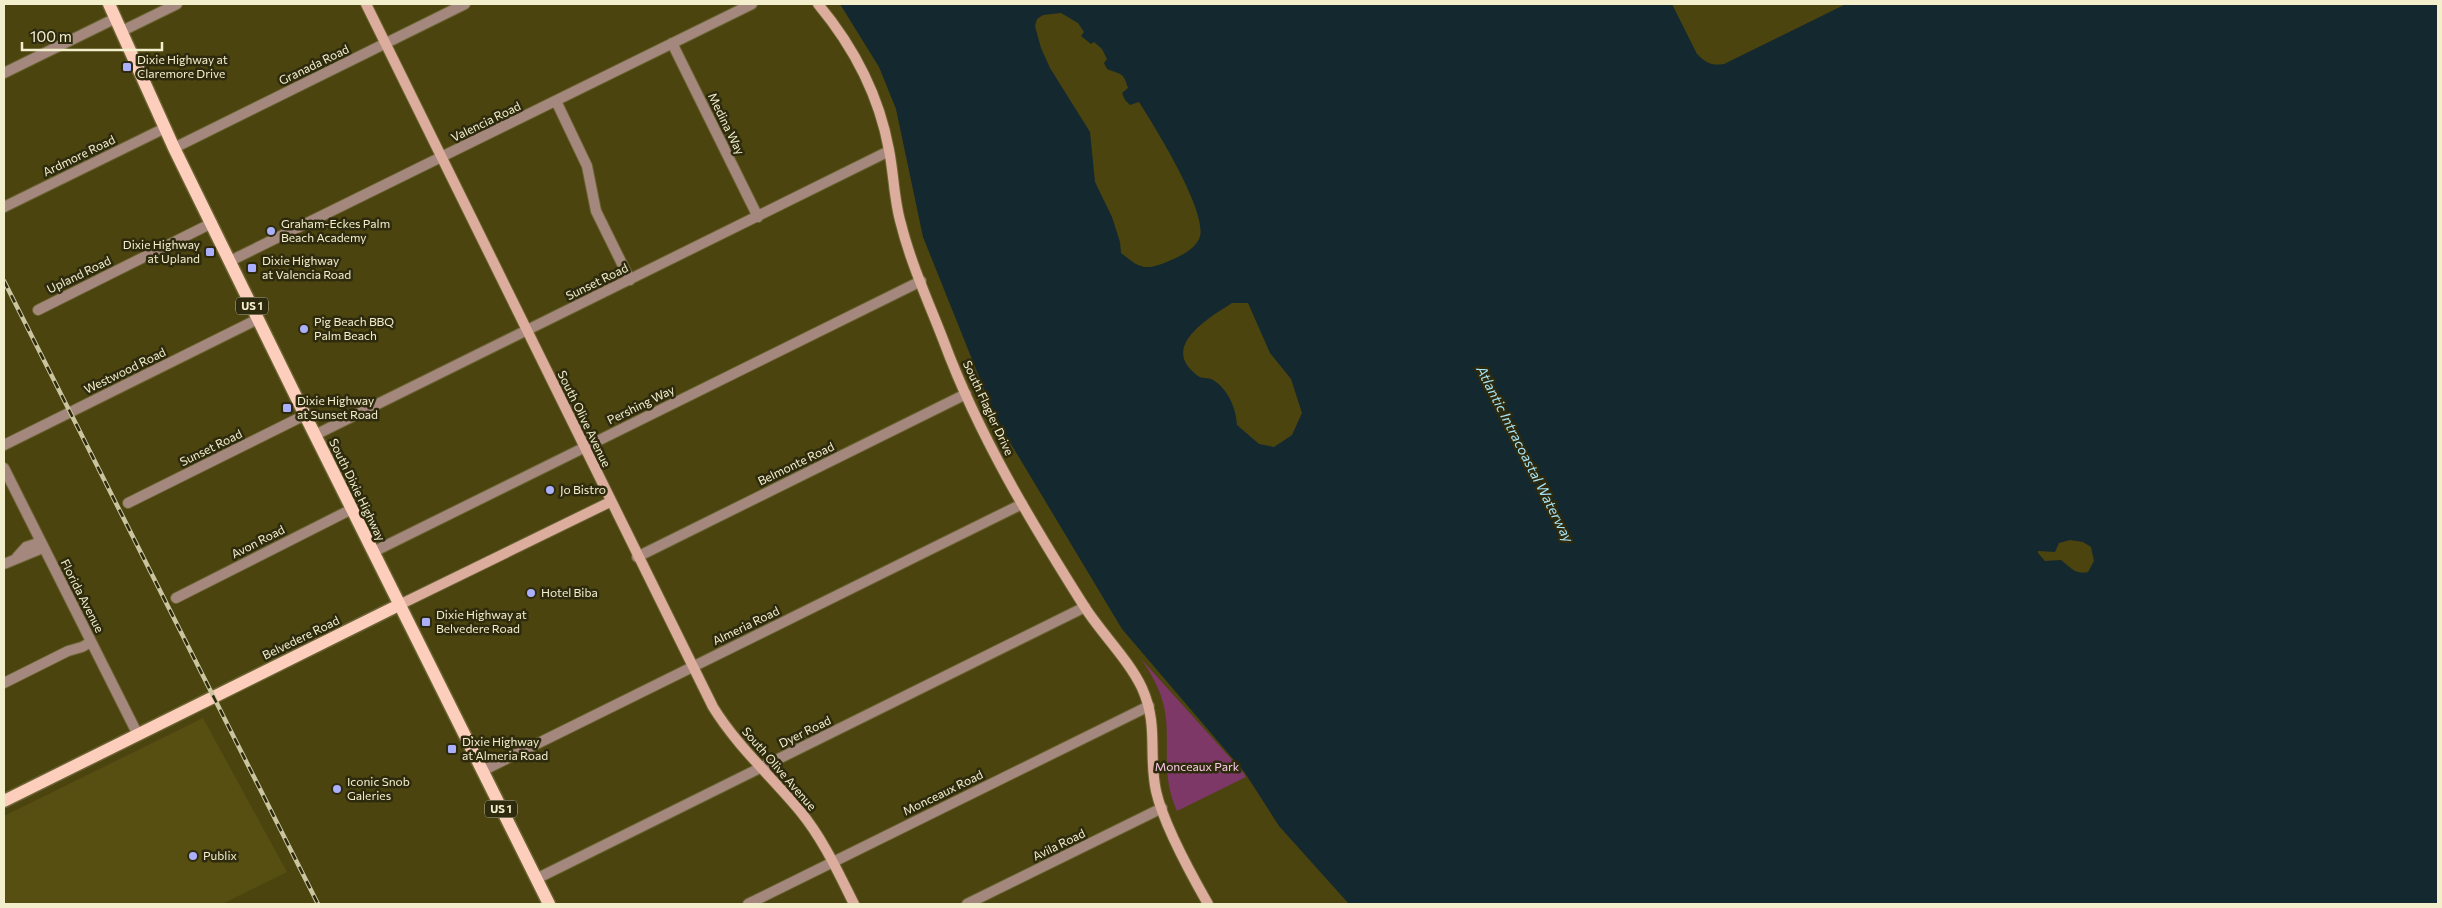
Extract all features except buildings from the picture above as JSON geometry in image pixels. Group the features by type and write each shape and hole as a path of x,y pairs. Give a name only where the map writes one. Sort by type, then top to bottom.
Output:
{"main road":[{"name":"South Dixie Highway","path":"109,4 174,148 305,416 549,904"},
{"name":"Belvedere Road","path":"4,801 399,605"}],"street":[{"path":"122,31 176,4"},
{"name":"South Olive Avenue","path":"366,4 692,667 722,720 800,811 833,862 854,904"},
{"name":"Granada Road","path":"174,148 465,4"},
{"name":"Valencia Road","path":"230,262 752,4"},
{"name":"South Flagler Drive","path":"818,4 846,42 868,81 890,151 900,224 966,394 988,442 1022,504 1085,607 1132,670 1149,706 1154,729 1154,777 1162,808 1208,904"},
{"path":"4,74 116,18"},
{"name":"Medina Way","path":"672,43 758,217"},
{"path":"556,101 587,166 596,211 630,280"},
{"name":"Ardmore Road","path":"4,207 165,128"},
{"name":"Sunset Road","path":"315,435 890,151"},
{"name":"Upland Road","path":"38,310 212,223"},
{"name":"Pershing Way","path":"373,552 921,281"},
{"name":"Westwood Road","path":"4,445 258,319"},
{"name":"Belmonte Road","path":"638,557 966,394"},
{"name":"Sunset Road","path":"128,502 305,416"},
{"name":"Florida Avenue","path":"4,468 138,735"},
{"name":"Belvedere Road","path":"399,605 610,502"},
{"name":"Almeria Road","path":"482,771 1022,504"},
{"name":"Avon Road","path":"176,598 352,509"},
{"path":"4,564 17,558 26,547 38,543 42,545"},
{"name":"Dyer Road","path":"536,879 1085,607"},
{"path":"4,683 89,639"},
{"name":"Monceaux Road","path":"748,904 1149,706"},
{"name":"Avila Road","path":"967,904 1162,808"}],"shaded area":[{"path":"203,718 287,872 222,904 4,904 4,816"}],"green space":[{"name":"Monceaux Park","path":"1141,659 1246,777 1177,811 1169,787 1167,731 1163,703 1154,680"}],"water":[{"name":"Atlantic Intracoastal Waterway","path":"840,4 1672,4 1697,54 1706,62 1716,65 1724,64 1846,4 2438,4 2438,904 1349,904 1279,826 1245,773 1122,629 996,419 923,237 896,109 879,67","holes":["1061,13 1078,23 1084,32 1081,36 1091,44 1094,42 1102,49 1107,59 1104,63 1107,69 1123,76 1128,88 1122,93 1125,100 1130,105 1139,102 1179,170 1197,211 1200,227 1199,239 1190,250 1161,264 1144,267 1121,253 1120,242 1112,217 1095,182 1090,132 1050,68 1041,48 1035,26 1037,19 1043,15","1232,303 1248,303 1270,353 1291,379 1302,413 1292,435 1274,447 1259,444 1237,425 1233,406 1223,388 1213,380 1198,376 1187,365 1183,354 1185,344 1191,334","2070,540 2083,542 2091,547 2094,561 2088,572 2076,571 2061,560 2045,561 2038,553 2038,551 2055,552 2059,543"]}],"railway":[{"path":"4,281 318,904"}],"place":[{"name":"Dixie Highway at Claremore Drive","path":"127,67"},
{"name":"Graham-Eckes Palm Beach Academy","path":"271,231"},
{"name":"Dixie Highway at Upland","path":"210,252"},
{"name":"Dixie Highway at Valencia Road","path":"252,268"},
{"name":"Pig Beach BBQ Palm Beach","path":"304,329"},
{"name":"Dixie Highway at Sunset Road","path":"287,408"},
{"name":"Jo Bistro","path":"550,490"},
{"name":"Hotel Biba","path":"531,593"},
{"name":"Dixie Highway at Belvedere Road","path":"426,622"},
{"name":"Dixie Highway at Almeria Road","path":"452,749"},
{"name":"Iconic Snob Galeries","path":"337,789"},
{"name":"Publix","path":"193,856"}]}
